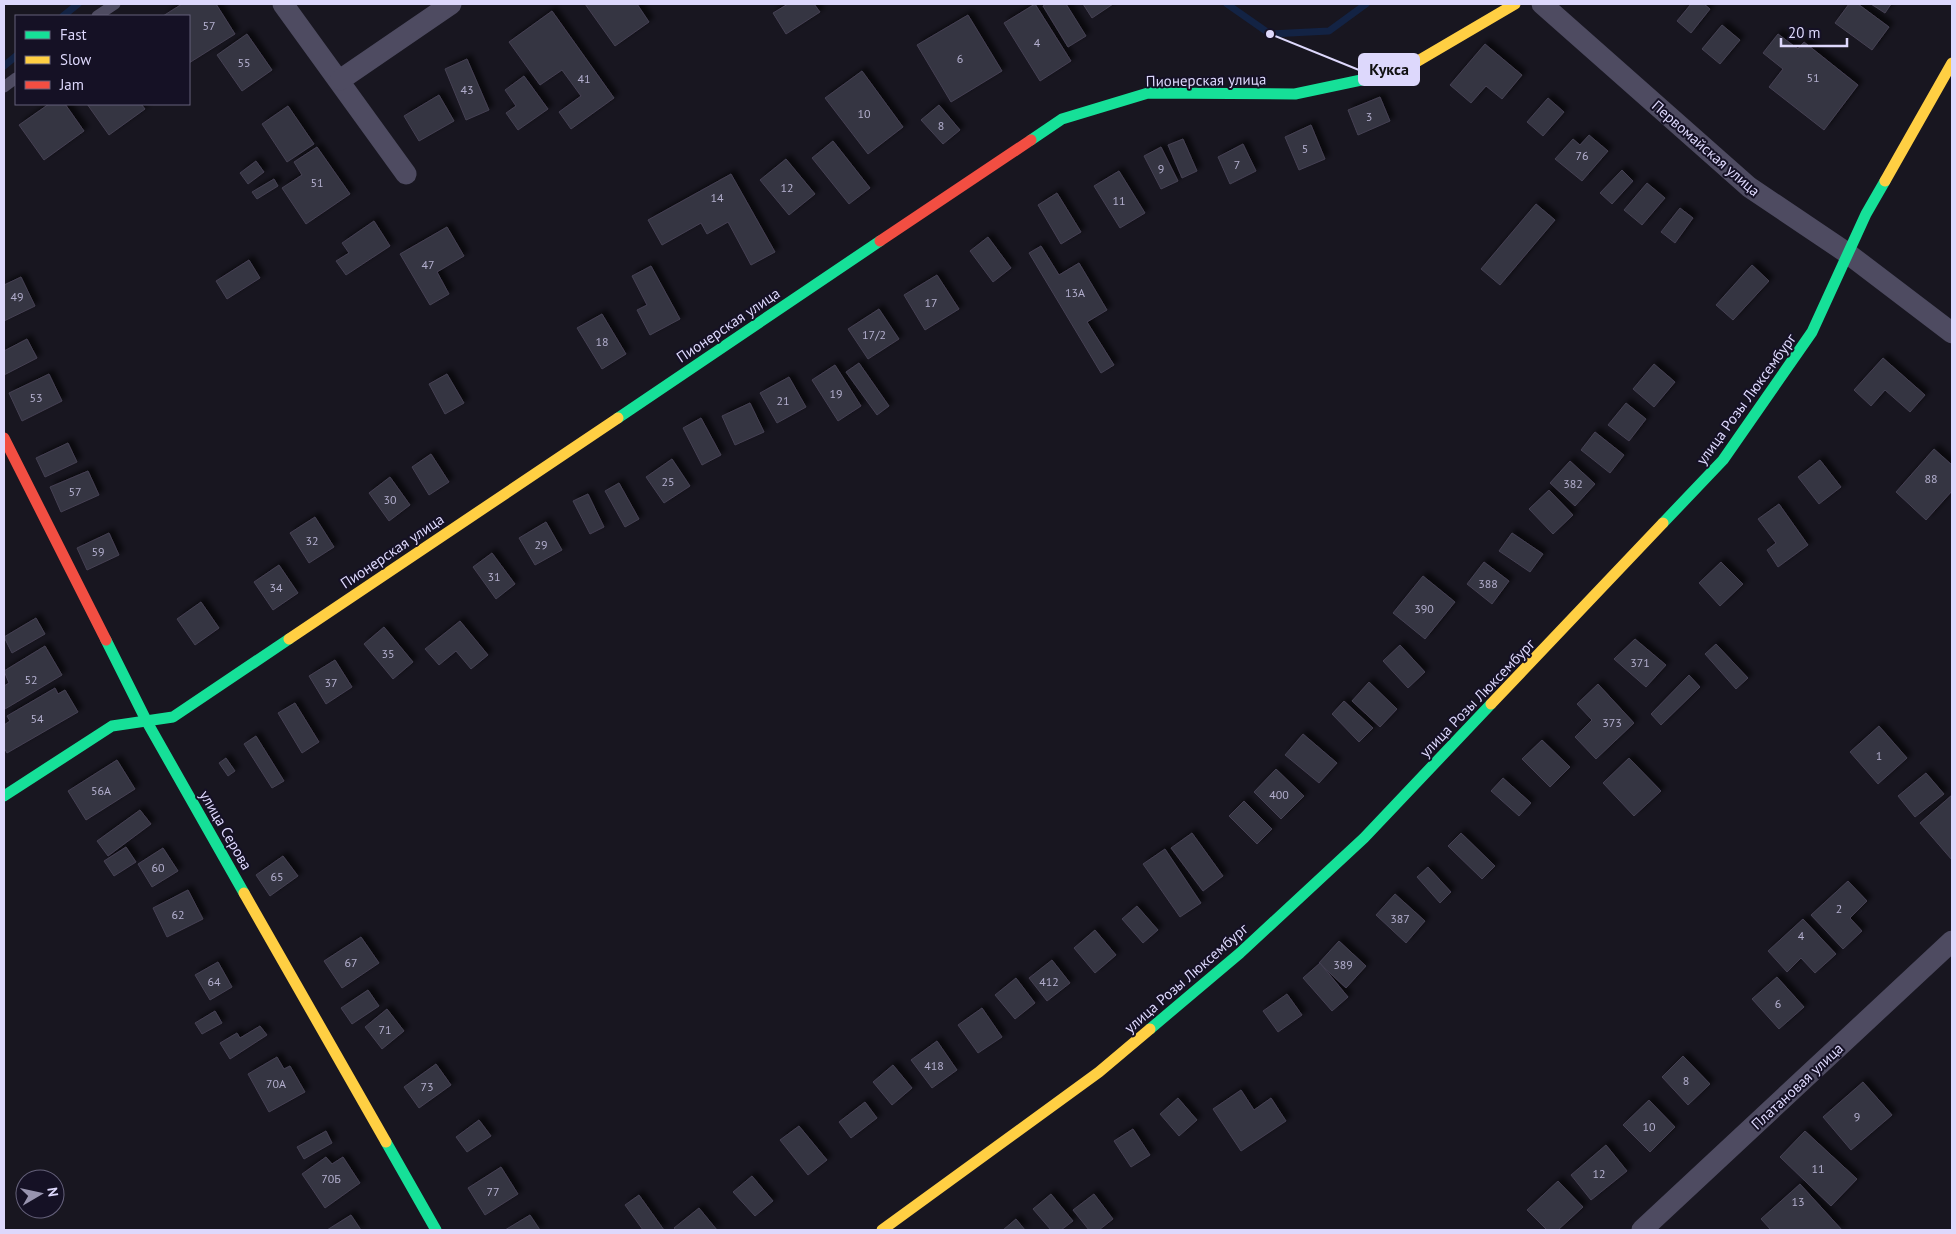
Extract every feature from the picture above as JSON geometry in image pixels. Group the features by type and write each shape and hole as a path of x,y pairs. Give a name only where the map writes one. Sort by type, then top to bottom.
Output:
{"street":[{"path":"283,4 340,80 406,174"},
{"path":"340,80 451,4"},
{"name":"Пионерская улица","path":"4,796 112,726 173,717 1062,119 1148,93 1295,94 1399,72 1515,4"},
{"name":"Первомайская улица","path":"1542,4 1749,187 1847,253 1952,333"},
{"name":"улица Розы Люксембург","path":"882,1230 1099,1072 1240,953 1364,838 1723,460 1812,332 1866,214 1952,63"},
{"name":"улица Серова","path":"4,438 147,722 436,1230"},
{"name":"Платановая улица","path":"1642,1230 1952,941"}],"lane":[{"path":"98,15 115,4"},
{"path":"4,87 15,79"}],"building":[{"path":"182,4 216,4 235,34 190,62 190,15 165,15"},
{"path":"585,4 637,4 649,22 615,46"},
{"path":"788,4 814,4 820,12 786,34 773,13"},
{"path":"1035,4 1071,61 1040,81 1004,23"},
{"path":"1047,4 1066,4 1086,36 1068,47 1043,6"},
{"path":"1083,4 1113,4 1092,18"},
{"path":"1691,4 1704,4 1710,9 1691,33 1677,21"},
{"path":"1849,4 1858,4 1889,27 1872,50 1835,23"},
{"path":"1871,4 1891,4 1885,13"},
{"path":"552,11 614,98 571,129 559,112 581,96 562,70 540,85 509,42"},
{"path":"968,15 1002,71 951,102 917,45"},
{"path":"1722,25 1740,40 1720,64 1702,49"},
{"path":"247,34 272,70 242,91 217,55"},
{"path":"1778,34 1798,49 1804,42 1858,85 1824,130 1769,87 1783,69 1763,53"},
{"path":"1485,44 1522,75 1502,99 1486,86 1471,103 1450,85"},
{"path":"467,59 489,110 466,120 445,69"},
{"path":"862,71 903,127 868,154 825,98"},
{"path":"524,76 548,109 518,130 506,113 516,106 505,90"},
{"path":"439,95 454,121 419,141 404,116"},
{"path":"1380,97 1390,121 1358,135 1348,110"},
{"path":"1548,98 1564,112 1543,136 1527,122"},
{"path":"48,105 66,105 84,131 44,160 19,125"},
{"path":"88,105 142,105 145,109 109,135"},
{"path":"939,105 960,130 943,144 921,120"},
{"path":"288,106 314,144 287,162 262,124"},
{"path":"1311,125 1325,159 1299,170 1285,137"},
{"path":"1589,135 1608,151 1582,181 1555,159 1573,139 1580,145"},
{"path":"1183,139 1197,171 1182,178 1168,145"},
{"path":"833,141 870,188 849,204 812,158"},
{"path":"1243,144 1256,171 1230,184 1218,157"},
{"path":"317,147 350,194 306,224 282,188 302,175 294,162"},
{"path":"1161,147 1178,181 1161,189 1144,156"},
{"path":"786,159 815,194 789,215 760,180"},
{"path":"256,161 264,172 248,184 240,173"},
{"path":"1622,170 1633,181 1612,204 1600,193"},
{"path":"1119,171 1145,213 1120,228 1094,186"},
{"path":"731,174 775,252 751,265 728,222 707,234 701,223 662,245 648,220"},
{"path":"274,179 278,186 257,199 252,192"},
{"path":"1647,183 1665,198 1642,225 1624,210"},
{"path":"1057,193 1081,232 1061,244 1038,205"},
{"path":"1536,204 1555,220 1500,285 1481,269"},
{"path":"1680,208 1693,218 1675,243 1661,232"},
{"path":"374,221 390,246 346,275 336,261 349,253 342,243"},
{"path":"447,227 464,256 437,272 449,294 430,305 400,254"},
{"path":"988,237 1011,268 993,282 970,251"},
{"path":"1041,246 1059,275 1079,263 1107,310 1087,322 1114,365 1101,373 1029,253"},
{"path":"249,260 260,278 227,299 216,281"},
{"path":"1752,265 1769,281 1733,320 1716,305"},
{"path":"651,266 680,319 650,335 637,310 647,305 632,276"},
{"path":"937,275 959,309 925,330 904,295"},
{"path":"21,277 35,306 4,321 4,285"},
{"path":"879,309 899,339 868,359 848,329"},
{"path":"602,314 626,354 602,369 577,328"},
{"path":"27,339 37,358 4,375 4,351"},
{"path":"1883,358 1925,395 1910,412 1885,390 1871,406 1854,390"},
{"path":"859,363 889,406 877,415 846,372"},
{"path":"1654,364 1675,382 1654,407 1633,389"},
{"path":"835,365 861,406 838,421 812,380"},
{"path":"49,374 62,401 22,421 9,393"},
{"path":"447,374 464,403 445,414 429,384"},
{"path":"789,377 806,407 777,423 760,393"},
{"path":"750,403 764,432 735,445 722,416"},
{"path":"1626,403 1646,419 1629,441 1608,425"},
{"path":"701,418 721,455 702,465 683,428"},
{"path":"1595,432 1624,455 1610,473 1581,450"},
{"path":"68,443 77,462 45,477 36,458"},
{"path":"1934,449 1952,465 1952,491 1926,520 1896,492"},
{"path":"431,454 449,482 429,495 412,467"},
{"path":"672,459 690,486 664,503 646,477"},
{"path":"1820,460 1841,487 1819,504 1798,477"},
{"path":"1570,461 1595,484 1575,506 1550,483"},
{"path":"88,471 99,495 61,512 50,487"},
{"path":"390,477 410,505 389,521 369,493"},
{"path":"619,483 639,519 625,527 605,491"},
{"path":"1549,490 1573,515 1553,534 1529,509"},
{"path":"588,494 604,527 590,534 573,501"},
{"path":"1779,504 1808,545 1778,567 1767,550 1776,543 1758,519"},
{"path":"315,517 334,547 309,563 290,533"},
{"path":"546,522 562,550 535,565 519,538"},
{"path":"109,533 119,555 87,570 77,548"},
{"path":"1512,533 1543,554 1530,572 1499,551"},
{"path":"492,553 515,584 496,599 473,567"},
{"path":"1484,562 1509,581 1492,604 1467,584"},
{"path":"1721,562 1743,584 1720,606 1699,583"},
{"path":"279,565 298,593 273,610 254,582"},
{"path":"1423,576 1455,602 1425,639 1393,613"},
{"path":"201,602 219,628 195,645 177,619"},
{"path":"36,618 45,634 12,653 4,637"},
{"path":"460,621 488,655 471,669 456,651 439,665 425,649"},
{"path":"384,627 413,662 393,679 364,644"},
{"path":"1635,639 1666,665 1646,687 1614,659"},
{"path":"1716,644 1748,678 1736,689 1705,654"},
{"path":"1400,645 1425,672 1408,688 1383,661"},
{"path":"45,646 62,675 5,709 4,686 9,683 4,671"},
{"path":"335,660 352,687 326,704 309,676"},
{"path":"1689,675 1700,687 1661,725 1651,714"},
{"path":"1369,682 1397,709 1380,727 1352,701"},
{"path":"1598,684 1634,723 1596,759 1575,737 1592,720 1577,704"},
{"path":"55,688 58,694 65,690 78,712 7,753 4,748 4,725 10,721 7,716"},
{"path":"1344,701 1373,728 1359,742 1332,714"},
{"path":"295,703 319,742 302,753 278,713"},
{"path":"1879,726 1907,758 1878,784 1850,752"},
{"path":"1303,734 1337,763 1319,783 1285,755"},
{"path":"256,736 284,781 272,788 244,744"},
{"path":"1542,740 1570,767 1550,787 1522,759"},
{"path":"226,758 235,771 228,776 219,763"},
{"path":"1629,758 1661,791 1634,816 1603,783"},
{"path":"117,760 135,789 86,820 68,791"},
{"path":"1276,769 1304,796 1281,819 1254,792"},
{"path":"1926,773 1944,794 1915,817 1898,796"},
{"path":"1503,778 1531,803 1519,816 1491,791"},
{"path":"1952,795 1952,860 1920,823"},
{"path":"1244,801 1272,829 1257,844 1229,816"},
{"path":"140,810 151,824 108,856 97,841"},
{"path":"1192,833 1223,876 1203,891 1171,848"},
{"path":"1461,833 1495,866 1482,879 1448,846"},
{"path":"126,847 136,862 114,876 104,861"},
{"path":"163,848 178,871 152,887 138,864"},
{"path":"1165,849 1201,903 1180,917 1143,864"},
{"path":"283,856 298,876 270,896 256,875"},
{"path":"1428,867 1451,892 1440,903 1417,877"},
{"path":"1848,881 1867,901 1850,918 1862,931 1843,949 1811,915"},
{"path":"188,890 203,919 167,937 153,908"},
{"path":"1395,894 1425,921 1406,943 1376,915"},
{"path":"1137,906 1158,930 1143,943 1122,919"},
{"path":"1803,919 1836,954 1815,973 1801,958 1787,972 1768,951"},
{"path":"1095,930 1116,955 1095,973 1074,948"},
{"path":"361,937 379,963 342,988 324,961"},
{"path":"1339,941 1366,966 1346,988 1319,963"},
{"path":"1052,960 1070,983 1047,1001 1029,978"},
{"path":"218,962 232,987 210,1000 195,975"},
{"path":"1320,963 1348,997 1332,1011 1303,978"},
{"path":"1777,977 1804,1007 1779,1029 1752,999"},
{"path":"1016,978 1035,1003 1015,1019 995,995"},
{"path":"368,990 379,1006 352,1024 341,1008"},
{"path":"1287,994 1302,1015 1278,1032 1263,1011"},
{"path":"982,1008 1002,1037 978,1053 958,1025"},
{"path":"387,1009 404,1031 382,1049 365,1027"},
{"path":"215,1011 222,1023 202,1034 195,1023"},
{"path":"260,1026 267,1035 230,1059 220,1043 237,1033 240,1038"},
{"path":"937,1041 957,1070 932,1088 911,1060"},
{"path":"1683,1056 1710,1084 1688,1105 1662,1077"},
{"path":"277,1057 284,1069 290,1066 305,1092 269,1112 248,1074"},
{"path":"436,1064 451,1085 419,1108 404,1087"},
{"path":"893,1065 912,1088 892,1105 873,1082"},
{"path":"1863,1082 1892,1115 1851,1150 1823,1117"},
{"path":"1241,1090 1254,1110 1271,1098 1286,1121 1241,1151 1213,1109"},
{"path":"1178,1098 1197,1120 1179,1136 1160,1114"},
{"path":"1649,1100 1675,1127 1650,1152 1623,1125"},
{"path":"865,1102 877,1118 851,1138 839,1122"},
{"path":"479,1120 491,1136 467,1152 456,1137"},
{"path":"799,1126 827,1160 808,1175 780,1140"},
{"path":"1133,1129 1150,1155 1131,1167 1114,1141"},
{"path":"326,1131 332,1143 304,1159 297,1147"},
{"path":"1805,1131 1857,1179 1831,1206 1780,1157"},
{"path":"1606,1145 1627,1171 1591,1200 1571,1175"},
{"path":"326,1157 332,1164 343,1157 360,1183 325,1208 302,1174"},
{"path":"501,1167 518,1194 485,1215 468,1188"},
{"path":"752,1176 773,1201 755,1216 733,1192"},
{"path":"1558,1181 1583,1207 1558,1230 1547,1230 1527,1210"},
{"path":"1800,1184 1842,1230 1771,1230 1761,1219"},
{"path":"1051,1194 1073,1221 1061,1230 1051,1230 1033,1209"},
{"path":"1094,1194 1113,1219 1099,1230 1089,1230 1073,1210"},
{"path":"639,1195 664,1230 643,1230 625,1205"},
{"path":"699,1208 717,1230 676,1230 674,1228"},
{"path":"351,1215 361,1230 327,1230"},
{"path":"530,1215 540,1230 505,1230"},
{"path":"1016,1219 1025,1230 1003,1230"}],"waterway":[{"path":"64,15 78,4"},
{"path":"1227,4 1270,34 1329,31 1366,4"},
{"path":"4,66 15,57"}],"traffic: fast":[{"path":"1031,140 1062,119 1148,93 1295,94 1399,72 1406,68"},
{"path":"1663,523 1723,460 1812,332 1866,214 1885,181"},
{"path":"618,418 880,241"},
{"path":"4,796 112,726 173,717 289,639"},
{"path":"106,640 147,722 244,893"},
{"path":"1150,1029 1240,953 1364,838 1491,704"},
{"path":"386,1142 436,1230"}],"traffic: slow":[{"path":"1406,68 1515,4"},
{"path":"1885,181 1952,63"},
{"path":"289,639 618,418"},
{"path":"1491,704 1663,523"},
{"path":"244,893 386,1142"},
{"path":"882,1230 1099,1072 1150,1029"}],"traffic: jam":[{"path":"880,241 1031,140"},
{"path":"4,438 106,640"}],"place":[{"name":"Кукса","path":"1270,34"}]}
